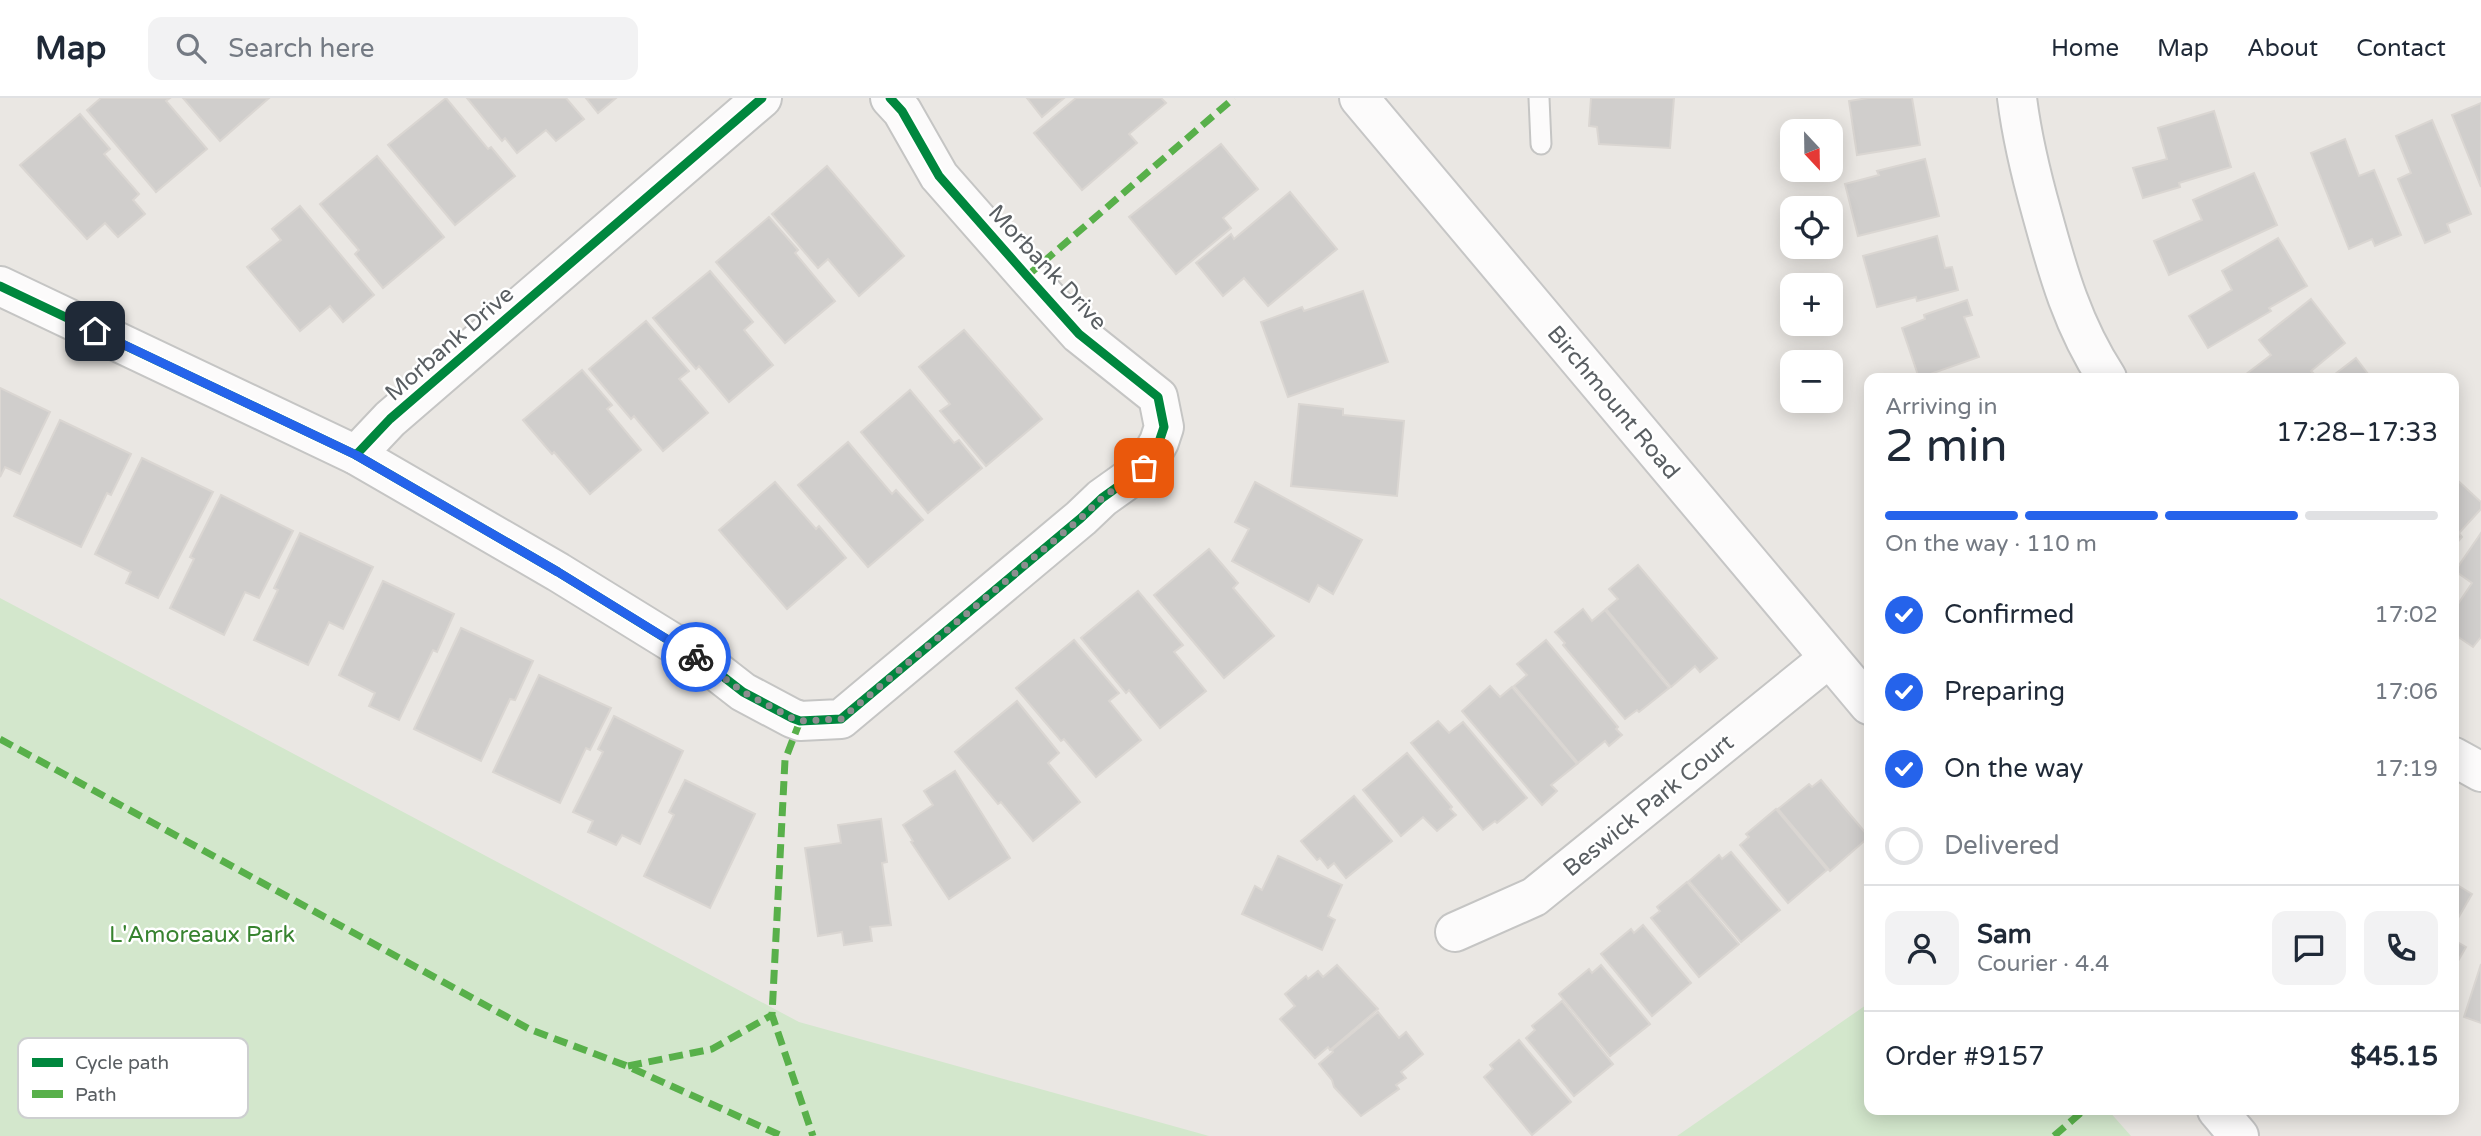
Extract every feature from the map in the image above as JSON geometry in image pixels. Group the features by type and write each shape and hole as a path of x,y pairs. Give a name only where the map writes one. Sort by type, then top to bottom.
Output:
{"street":[{"name":"Morbank Drive","path":"356,455 390,419 762,98"},
{"name":"Morbank Drive","path":"0,286 356,455 570,579 707,664 743,692 800,721 841,719 1102,498 1144,468 1164,427 1158,397 1079,334 1044,295 939,176 902,111 890,98"},
{"name":"Birchmount Road","path":"1359,98 1864,699"},
{"path":"2017,98 2024,145 2060,281 2078,325 2104,373"},
{"name":"Beswick Park Court","path":"1455,932 1534,897 1829,658"},
{"path":"2459,760 2481,772"},
{"path":"2221,1115 2239,1136"}],"lane":[{"path":"1539,98 1541,144"}],"green space":[{"name":"L'Amoreaux Park","path":"0,598 799,1022 1209,1136 0,1136"},
{"path":"1864,1006 1864,1115 2112,1115 2131,1136 1677,1136"}],"building":[{"path":"101,98 170,98 166,101 207,149 156,192 87,110"},
{"path":"183,98 269,98 220,141"},
{"path":"446,98 488,149 491,147 515,176 455,225 388,145"},
{"path":"467,98 566,98 584,119 556,141 546,130 517,153 505,138 502,141"},
{"path":"586,98 616,98 598,113"},
{"path":"1027,98 1064,98 1042,117"},
{"path":"1076,98 1161,98 1166,103 1129,134 1137,143 1082,190 1034,133"},
{"path":"1591,98 1674,98 1670,148 1599,144 1597,127 1589,126"},
{"path":"1912,98 1920,145 1857,155 1849,101"},
{"path":"2481,103 2481,187 2452,115"},
{"path":"2214,111 2231,167 2179,183 2180,187 2143,198 2133,168 2167,159 2158,128"},
{"path":"80,114 110,149 104,154 139,194 133,200 145,214 118,237 105,223 87,239 20,165"},
{"path":"2432,120 2471,214 2447,224 2450,232 2425,243 2398,179 2411,173 2396,136"},
{"path":"2345,139 2359,176 2374,170 2401,235 2375,246 2372,239 2349,249 2311,153"},
{"path":"1221,144 1258,189 1223,218 1231,228 1176,274 1129,217"},
{"path":"377,156 444,237 383,288 355,254 359,250 320,204"},
{"path":"1925,159 1939,216 1858,236 1845,184 1879,175 1877,171"},
{"path":"827,166 904,256 859,296 828,259 818,268 772,214"},
{"path":"2254,173 2277,225 2169,275 2154,241 2202,220 2193,200"},
{"path":"1290,192 1337,249 1268,306 1244,278 1223,296 1196,263 1231,234 1234,239"},
{"path":"300,206 374,295 343,322 330,306 300,331 247,267 281,240 272,229"},
{"path":"769,217 798,250 795,253 835,301 785,343 716,262"},
{"path":"1937,236 1945,268 1952,267 1958,290 1917,301 1916,297 1877,307 1863,256"},
{"path":"2278,238 2307,286 2208,348 2189,316 2232,290 2222,271"},
{"path":"710,271 753,322 744,330 773,365 729,402 699,366 696,369 653,318"},
{"path":"1363,291 1388,362 1288,397 1261,322 1302,307 1304,311"},
{"path":"2311,299 2345,343 2311,371 2313,373 2248,373 2271,355 2259,340"},
{"path":"1967,300 1972,315 1964,317 1979,357 1933,373 1917,373 1902,328 1925,319 1924,315"},
{"path":"646,321 689,371 679,379 708,413 663,451 634,416 631,419 589,369"},
{"path":"964,330 1042,419 986,466 940,411 950,404 919,367"},
{"path":"2356,358 2367,373 2336,373"},
{"path":"582,370 612,405 607,409 641,450 590,494 523,420"},
{"path":"0,388 50,412 20,474 5,467 0,477"},
{"path":"910,390 954,443 959,440 982,468 928,513 861,432"},
{"path":"1299,404 1343,409 1343,415 1404,421 1397,496 1291,486"},
{"path":"60,420 131,454 111,495 107,493 81,547 14,516"},
{"path":"848,442 892,494 896,490 923,520 868,567 798,485"},
{"path":"142,458 213,492 158,598 126,583 131,572 95,554"},
{"path":"775,482 816,529 819,526 846,558 787,609 719,530"},
{"path":"1255,482 1362,540 1333,594 1318,585 1309,602 1232,561 1249,529 1235,522"},
{"path":"2459,482 2481,502 2481,509 2459,533"},
{"path":"221,495 293,531 259,598 245,592 224,635 170,608 194,559 190,557"},
{"path":"300,533 373,567 343,629 329,622 308,665 254,640 278,590 274,588"},
{"path":"2481,533 2481,637 2473,647 2459,637 2459,602 2472,583 2459,574 2459,565"},
{"path":"1209,549 1238,583 1233,588 1274,636 1224,678 1154,595"},
{"path":"1638,565 1717,658 1700,672 1695,666 1671,687 1606,609 1618,599 1609,589"},
{"path":"383,581 454,614 437,652 433,650 399,720 369,706 375,693 339,675"},
{"path":"1138,591 1183,645 1174,652 1206,691 1160,728 1129,690 1126,693 1081,638"},
{"path":"1583,609 1592,621 1605,610 1669,688 1639,712 1637,710 1625,719 1555,632"},
{"path":"461,628 533,661 515,700 510,699 481,761 414,729"},
{"path":"1074,640 1119,693 1109,701 1141,740 1096,777 1016,688"},
{"path":"1546,640 1622,735 1609,746 1605,741 1578,763 1514,686 1527,675 1517,664"},
{"path":"539,675 611,708 590,750 586,748 560,803 493,772"},
{"path":"1490,686 1500,697 1512,687 1577,764 1551,785 1557,791 1542,805 1462,711"},
{"path":"1017,701 1059,753 1048,763 1080,802 1033,841 955,752"},
{"path":"614,716 683,751 640,844 622,835 616,845 588,832 593,821 573,812 603,752 598,749"},
{"path":"1438,721 1449,733 1463,722 1527,798 1497,823 1495,821 1483,830 1411,743"},
{"path":"1407,753 1456,815 1437,831 1423,817 1401,836 1363,790"},
{"path":"955,771 1010,858 949,899 911,842 913,841 903,825 933,805 924,791"},
{"path":"685,780 755,814 710,908 644,876 674,815 669,812"},
{"path":"1821,780 1864,831 1864,841 1830,871 1778,809 1809,784 1812,787"},
{"path":"1354,796 1392,841 1346,878 1334,863 1328,868 1320,858 1317,860 1301,841"},
{"path":"1776,809 1827,870 1788,903 1740,845 1749,837 1746,834"},
{"path":"881,819 887,862 882,863 891,925 870,927 872,941 844,945 842,932 818,936 805,848 841,843 838,825"},
{"path":"1731,852 1780,910 1741,942 1689,881 1719,855 1722,859"},
{"path":"1278,856 1342,885 1328,916 1335,920 1322,950 1242,914 1255,886 1262,890"},
{"path":"1687,882 1739,944 1699,977 1651,918 1660,911 1657,907"},
{"path":"2459,886 2472,894 2459,916"},
{"path":"1643,925 1691,983 1652,1016 1601,954 1631,929 1634,933"},
{"path":"2459,943 2466,947 2459,959"},
{"path":"2481,964 2481,1023 2464,1017"},
{"path":"1337,965 1378,1009 1330,1050 1328,1047 1315,1058 1280,1019 1295,1006 1285,994 1306,976 1308,979 1318,971 1323,977"},
{"path":"1601,965 1650,1024 1610,1056 1559,994 1589,969 1592,973"},
{"path":"1562,1001 1613,1064 1574,1096 1526,1038 1535,1030 1532,1026"},
{"path":"1378,1012 1399,1038 1406,1032 1423,1054 1401,1072 1406,1078 1396,1085 1399,1089 1361,1116 1334,1087 1332,1080 1319,1064"},
{"path":"1519,1040 1571,1102 1532,1135 1484,1077 1493,1069 1490,1065"}],"marked path":[{"path":"1027,276 1234,98"},
{"path":"800,721 785,760 772,1015 813,1136"},
{"path":"0,739 529,1029 627,1066 782,1136"},
{"path":"628,1066 712,1049 772,1015"},
{"path":"2054,1136 2078,1115"}],"cycle path":[{"path":"356,455 390,419 762,98"},
{"path":"0,286 356,455 558,572 707,664 743,692 792,718 800,721 841,719 1102,498 1144,468 1164,427 1158,397 1079,334 1027,276 939,176 902,111 890,98"}],"way so far":[{"path":"696,657 743,692 792,718 800,721 841,719 1102,498 1144,468"}],"route":[{"path":"95,331 356,455 558,572 696,657"}]}
